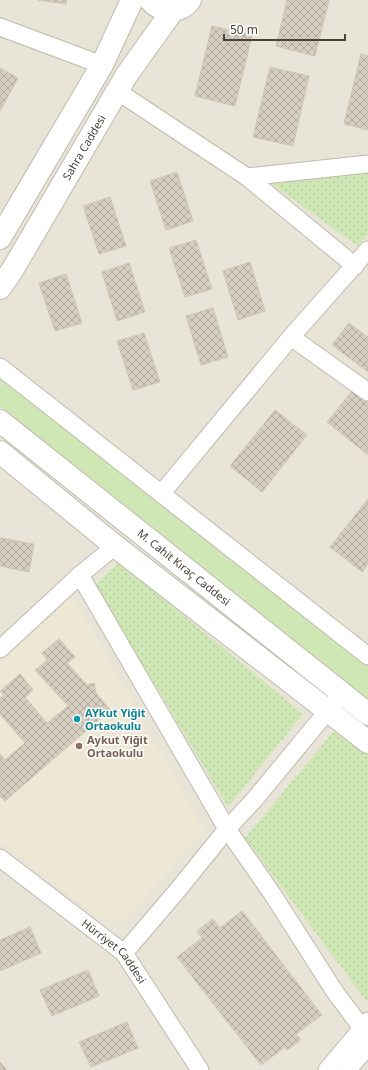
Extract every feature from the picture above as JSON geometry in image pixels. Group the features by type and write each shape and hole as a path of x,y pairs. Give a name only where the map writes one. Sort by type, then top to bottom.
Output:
{"street":[{"path":"0,238 102,65 132,0"},
{"name":"Sahra Caddesi","path":"150,0 157,7 165,10 181,5"},
{"name":"Sahra Caddesi","path":"0,288 13,269 126,76 181,5"},
{"path":"0,27 102,65"},
{"path":"117,91 246,177 355,266"},
{"path":"246,177 368,164"},
{"path":"161,494 291,337 368,250"},
{"path":"291,337 368,392"},
{"path":"0,367 368,656"},
{"name":"M. Cahit Kıraç Caddesi","path":"0,421 368,714"},
{"path":"0,452 115,546 368,742"},
{"path":"0,649 80,575 115,546"},
{"path":"80,575 227,829 271,892 335,992 366,1029 327,1070"},
{"path":"124,953 342,694"},
{"name":"Hürriyet Caddesi","path":"0,858 124,953 200,1070"},
{"path":"347,1070 368,1046"}],"shaded area":[{"path":"0,0 368,0 368,1070 0,1070"},
{"name":"Aykut Yiğit Ortaokulu","path":"73,596 204,830 127,918 101,920 0,841 0,663"}],"green space":[{"path":"368,173 368,234 358,246 269,182"},
{"path":"0,373 368,663 368,700 5,411 0,405"},
{"path":"119,562 303,714 228,807 95,585"},
{"path":"338,726 368,754 368,1003 245,838"}],"building":[{"path":"38,0 67,0 66,4"},
{"path":"287,0 329,0 315,56 276,46"},
{"path":"212,26 252,35 235,106 195,96"},
{"path":"361,54 368,56 368,130 344,124"},
{"path":"270,67 309,76 293,146 253,137"},
{"path":"0,68 18,78 0,111"},
{"path":"177,172 193,221 166,230 150,181"},
{"path":"110,197 126,246 99,254 83,206"},
{"path":"196,240 212,289 185,297 169,248"},
{"path":"250,262 265,311 238,320 223,271"},
{"path":"129,263 145,312 117,321 102,272"},
{"path":"66,274 82,323 55,331 39,283"},
{"path":"213,308 228,357 201,365 186,316"},
{"path":"349,323 368,337 368,372 332,345"},
{"path":"144,333 160,382 133,390 117,341"},
{"path":"353,390 368,402 368,455 327,422"},
{"path":"275,410 307,435 262,492 230,466"},
{"path":"368,499 368,564 362,572 330,547"},
{"path":"0,538 34,544 29,572 0,566"},
{"name":"AYkut Yiğit Ortaokulu","path":"59,639 75,657 67,663 87,685 94,683 96,693 110,710 5,801 0,796 0,754 5,760 25,743 0,714 0,698 4,695 0,691 20,674 33,690 25,697 47,723 68,706 35,670 47,660 42,653"},
{"path":"242,911 322,1015 296,1034 301,1040 287,1050 285,1047 261,1065 177,957 202,938 197,931 213,919 220,928"},
{"path":"30,927 41,953 0,971 0,940"},
{"path":"88,970 99,996 52,1016 40,990"},
{"path":"127,1022 138,1048 91,1067 79,1042"},
{"path":"0,1062 7,1070 0,1070"}],"place":[{"name":"AYkut Yiğit Ortaokulu","path":"77,719"},
{"name":"Aykut Yiğit Ortaokulu","path":"79,746"}]}
